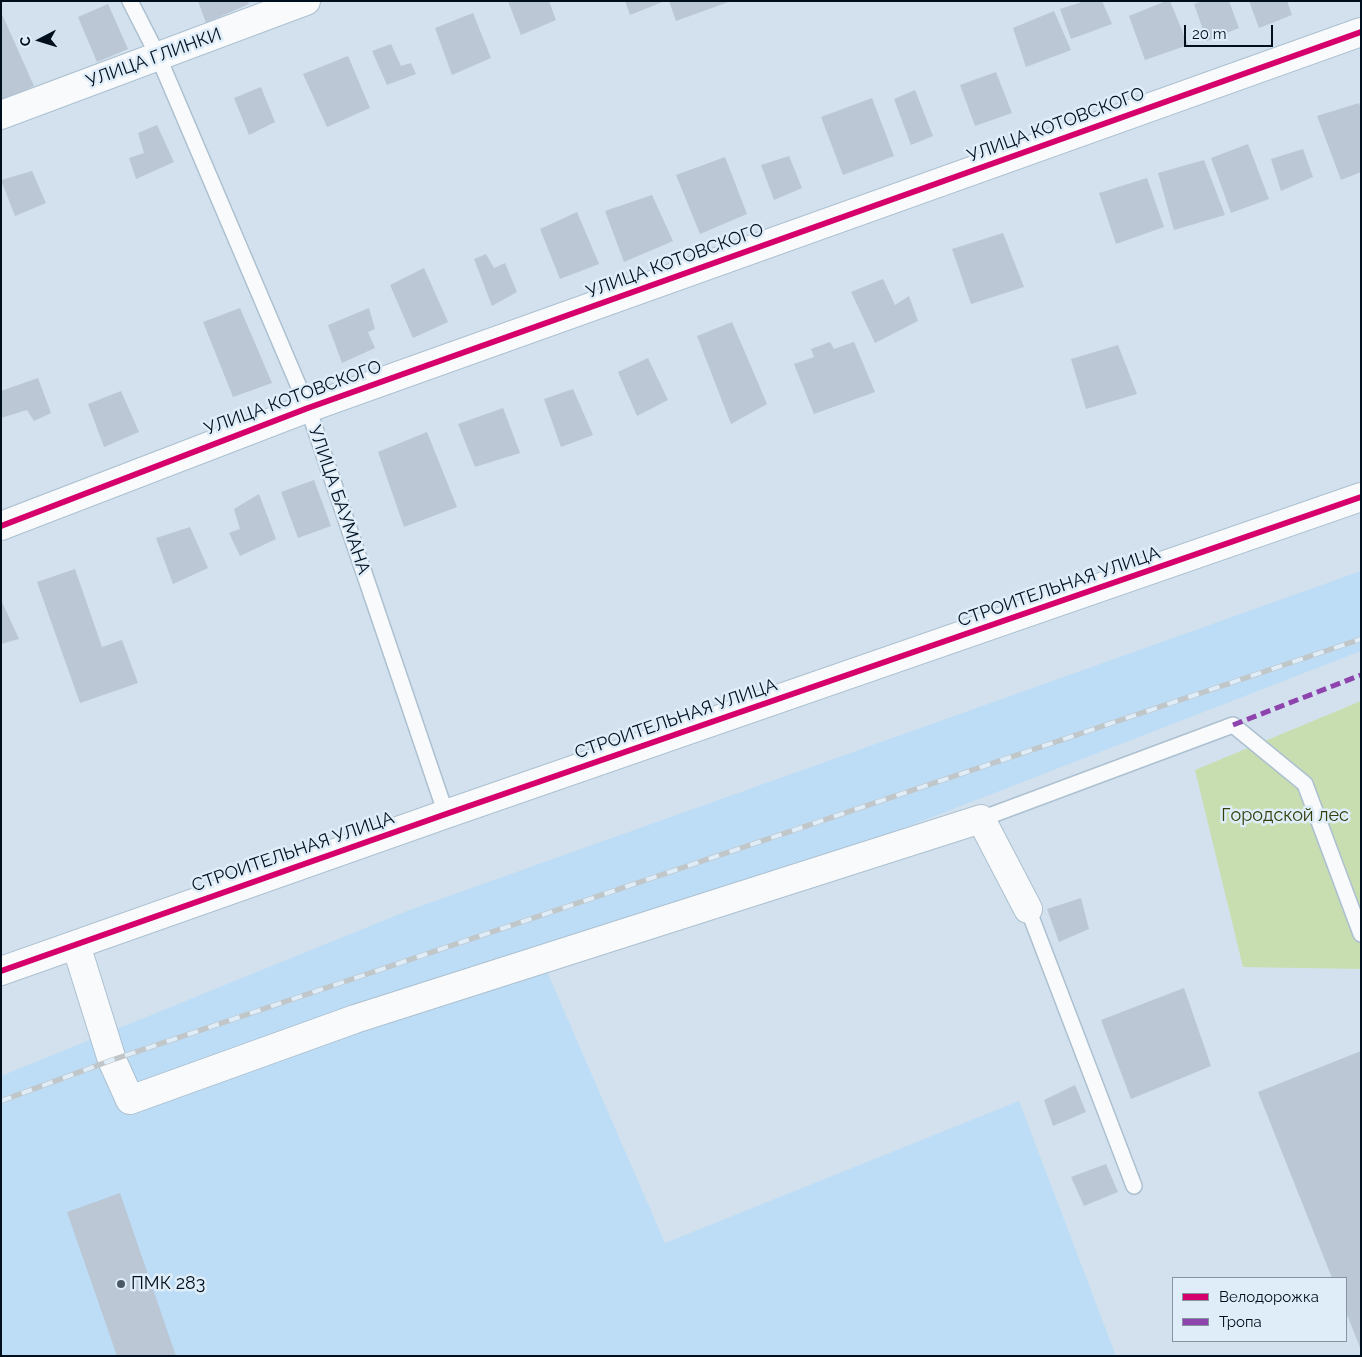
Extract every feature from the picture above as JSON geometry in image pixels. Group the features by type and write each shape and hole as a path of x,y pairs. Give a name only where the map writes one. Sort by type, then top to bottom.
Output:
{"street":[{"name":"УЛИЦА ГЛИНКИ","path":"1,115 306,1"},
{"name":"УЛИЦА КОТОВСКОГО","path":"1,526 308,408 1361,32"},
{"name":"СТРОИТЕЛЬНАЯ УЛИЦА","path":"1,971 446,814 1361,497"},
{"path":"76,945 112,1060 130,1100 355,1019 981,819 1028,909"}],"lane":[{"name":"УЛИЦА БАУМАНА","path":"130,1 158,56 308,408 446,814"},
{"path":"981,819 1233,725 1305,784 1361,934"},
{"path":"1028,909 1134,1186"}],"shaded area":[{"path":"1361,571 1361,651 545,967 665,1243 1019,1101 1116,1356 1,1356 1,1076 407,911"}],"green space":[{"name":"Городской лес","path":"1361,701 1361,969 1243,967 1195,770"}],"building":[{"path":"198,1 248,1 249,4 206,23"},
{"path":"508,1 549,1 556,20 521,35"},
{"path":"625,1 665,1 630,15"},
{"path":"669,1 731,1 676,21"},
{"path":"1085,1 1102,1 1112,24 1071,39 1060,9"},
{"path":"1170,1 1188,45 1145,60 1129,16"},
{"path":"1203,1 1229,1 1239,28 1207,41 1194,4"},
{"path":"1249,1 1287,1 1292,15 1259,28"},
{"path":"108,4 128,49 97,62 78,17"},
{"path":"1054,11 1071,50 1026,67 1013,28"},
{"path":"1,12 34,86 1,101"},
{"path":"473,13 491,58 452,75 435,28"},
{"path":"391,44 401,66 411,63 416,74 387,85 372,51"},
{"path":"348,56 370,108 327,127 303,74"},
{"path":"996,72 1012,113 975,126 960,85"},
{"path":"261,87 275,122 249,135 234,98"},
{"path":"915,90 933,136 911,145 894,99"},
{"path":"872,98 894,156 843,175 821,117"},
{"path":"1359,103 1361,109 1361,172 1341,180 1317,116"},
{"path":"157,125 174,162 136,179 129,158 144,153 138,133"},
{"path":"1248,144 1269,199 1231,213 1211,158"},
{"path":"1303,149 1313,177 1281,191 1271,159"},
{"path":"789,156 802,188 774,200 761,165"},
{"path":"725,157 747,214 700,234 676,175"},
{"path":"1204,160 1225,215 1174,230 1158,173"},
{"path":"32,171 46,203 15,216 1,180"},
{"path":"1147,178 1164,227 1116,244 1099,193"},
{"path":"652,195 673,241 624,262 605,211"},
{"path":"577,212 599,264 560,279 540,229"},
{"path":"1003,233 1024,287 971,304 952,249"},
{"path":"486,254 494,268 505,263 517,292 492,306 474,259"},
{"path":"424,268 448,322 413,338 390,285"},
{"path":"883,279 895,305 909,296 918,321 875,343 851,292"},
{"path":"240,308 272,383 233,397 203,322"},
{"path":"369,308 375,329 368,332 375,348 342,363 328,325"},
{"path":"732,322 767,404 731,424 697,336"},
{"path":"830,342 834,349 854,342 875,392 814,414 794,364 814,357 811,349"},
{"path":"1118,345 1137,394 1086,409 1071,359"},
{"path":"648,358 668,400 637,416 618,372"},
{"path":"38,378 51,413 34,421 27,410 1,418 1,391"},
{"path":"573,389 593,435 561,447 544,399"},
{"path":"121,391 139,432 104,447 88,404"},
{"path":"503,408 520,453 475,467 458,424"},
{"path":"427,432 457,507 404,527 378,452"},
{"path":"314,480 331,526 298,538 281,492"},
{"path":"259,494 276,539 240,556 229,533 240,529 234,509"},
{"path":"190,527 208,568 173,584 156,538"},
{"path":"75,569 102,647 122,640 138,683 80,703 37,582"},
{"path":"1,600 19,639 1,644"},
{"path":"1081,898 1089,929 1059,942 1047,909"},
{"path":"1184,988 1211,1066 1131,1099 1101,1020"},
{"path":"1361,1051 1361,1350 1347,1315 1347,1277 1332,1277 1258,1092"},
{"path":"1075,1085 1086,1112 1053,1126 1044,1100"},
{"path":"1106,1164 1118,1192 1084,1206 1071,1177"},
{"name":"ПМК 283","path":"120,1193 176,1356 117,1356 67,1212"}],"railway":[{"path":"1,1101 112,1060 1361,639"}],"marked path":[{"path":"1233,725 1361,675"}],"cycle path":[{"path":"1,526 308,408 1361,32"},
{"path":"1,971 446,814 1361,497"}],"place":[{"name":"ПМК 283","path":"121,1284"}]}
